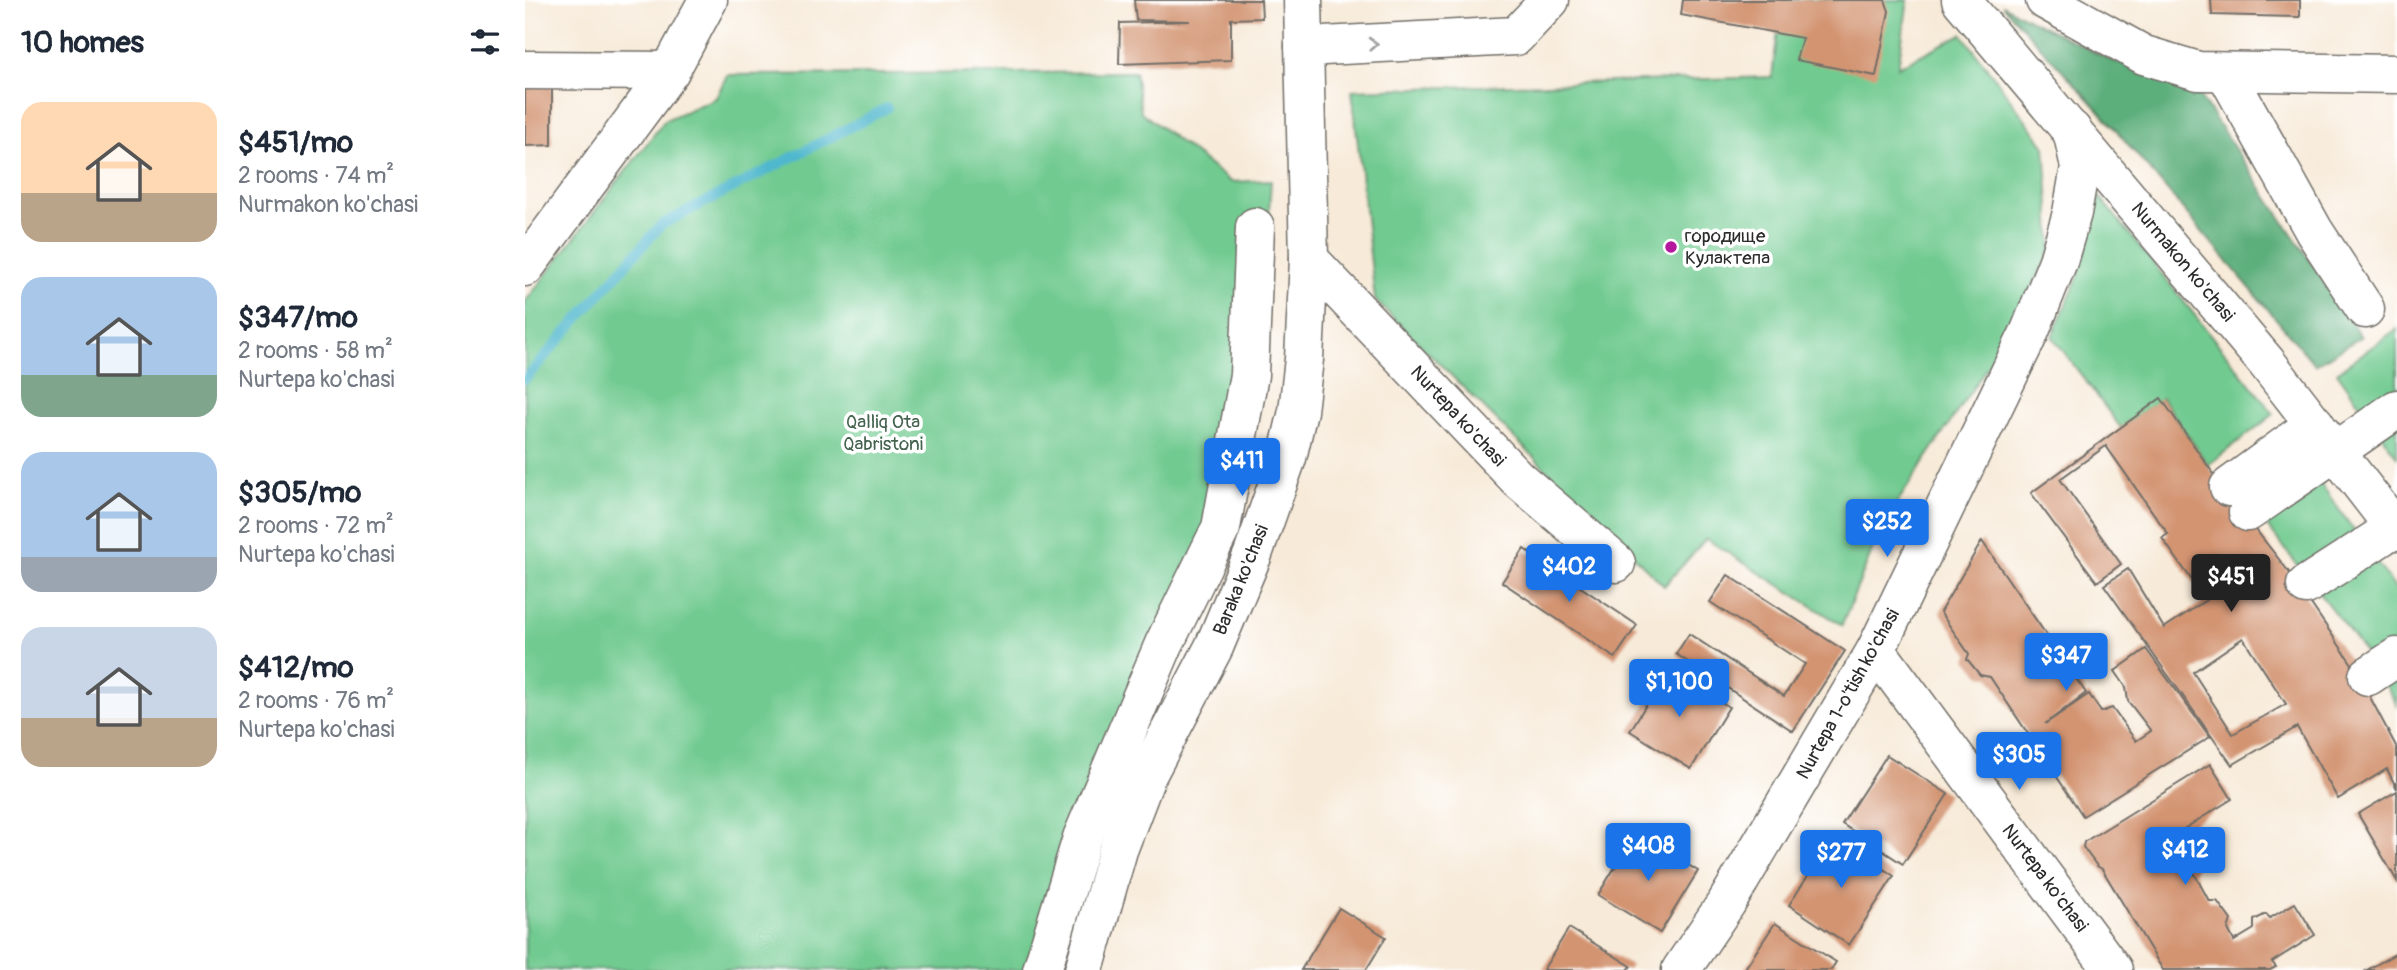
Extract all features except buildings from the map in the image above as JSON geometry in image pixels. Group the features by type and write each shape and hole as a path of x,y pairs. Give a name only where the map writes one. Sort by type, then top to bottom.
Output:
{"street":[{"path":"525,267 670,71 708,0"},
{"name":"Baraka ko'chasi","path":"1084,970 1118,850 1146,777 1214,646 1253,554 1287,458 1298,411 1304,359 1309,259 1303,0"},
{"path":"1304,47 1516,36 1550,0"},
{"name":"Nurmakon ko'chasi","path":"1961,0 2267,363 2396,527"},
{"path":"2045,0 2144,55 2198,71 2397,74"},
{"path":"525,69 670,71"},
{"path":"2226,73 2313,231 2365,309"},
{"name":"Nurtepa 1-o'tish ko'chasi","path":"1681,970 1727,902 1876,650 2030,331 2058,261 2072,214 2080,167 2071,130"},
{"path":"1042,970 1082,838 1164,645 1221,528 1249,375 1255,227"},
{"name":"Nurtepa ko'chasi","path":"1309,259 1518,479 1616,563"},
{"path":"2239,499 2325,437 2397,409"},
{"path":"2307,585 2396,527"},
{"name":"Nurtepa ko'chasi","path":"1876,650 2113,970"}],"green space":[{"path":"1782,0 1908,0 1898,67 1962,34 2045,146 2052,249 2006,338 1883,524 1842,625 1706,539 1664,586 1375,300 1352,90 1772,77"},
{"path":"2002,5 2108,59 2195,89 2361,337 2315,365 2099,110"},
{"name":"Qalliq Ota Qabristoni","path":"1135,72 1141,112 1231,182 1271,180 1259,364 1178,646 1052,970 525,970 525,302 665,120 716,98 727,75"},
{"path":"2100,197 2274,414 2208,465 2162,398 2121,428 2052,336 2079,275"},
{"path":"2397,329 2397,457 2337,372"},
{"path":"2318,480 2397,591 2397,705 2371,660 2264,522"}],"waterway":[{"path":"525,379 661,225 887,108"}],"place":[{"name":"городище Кулактепа","path":"1671,247"}]}
